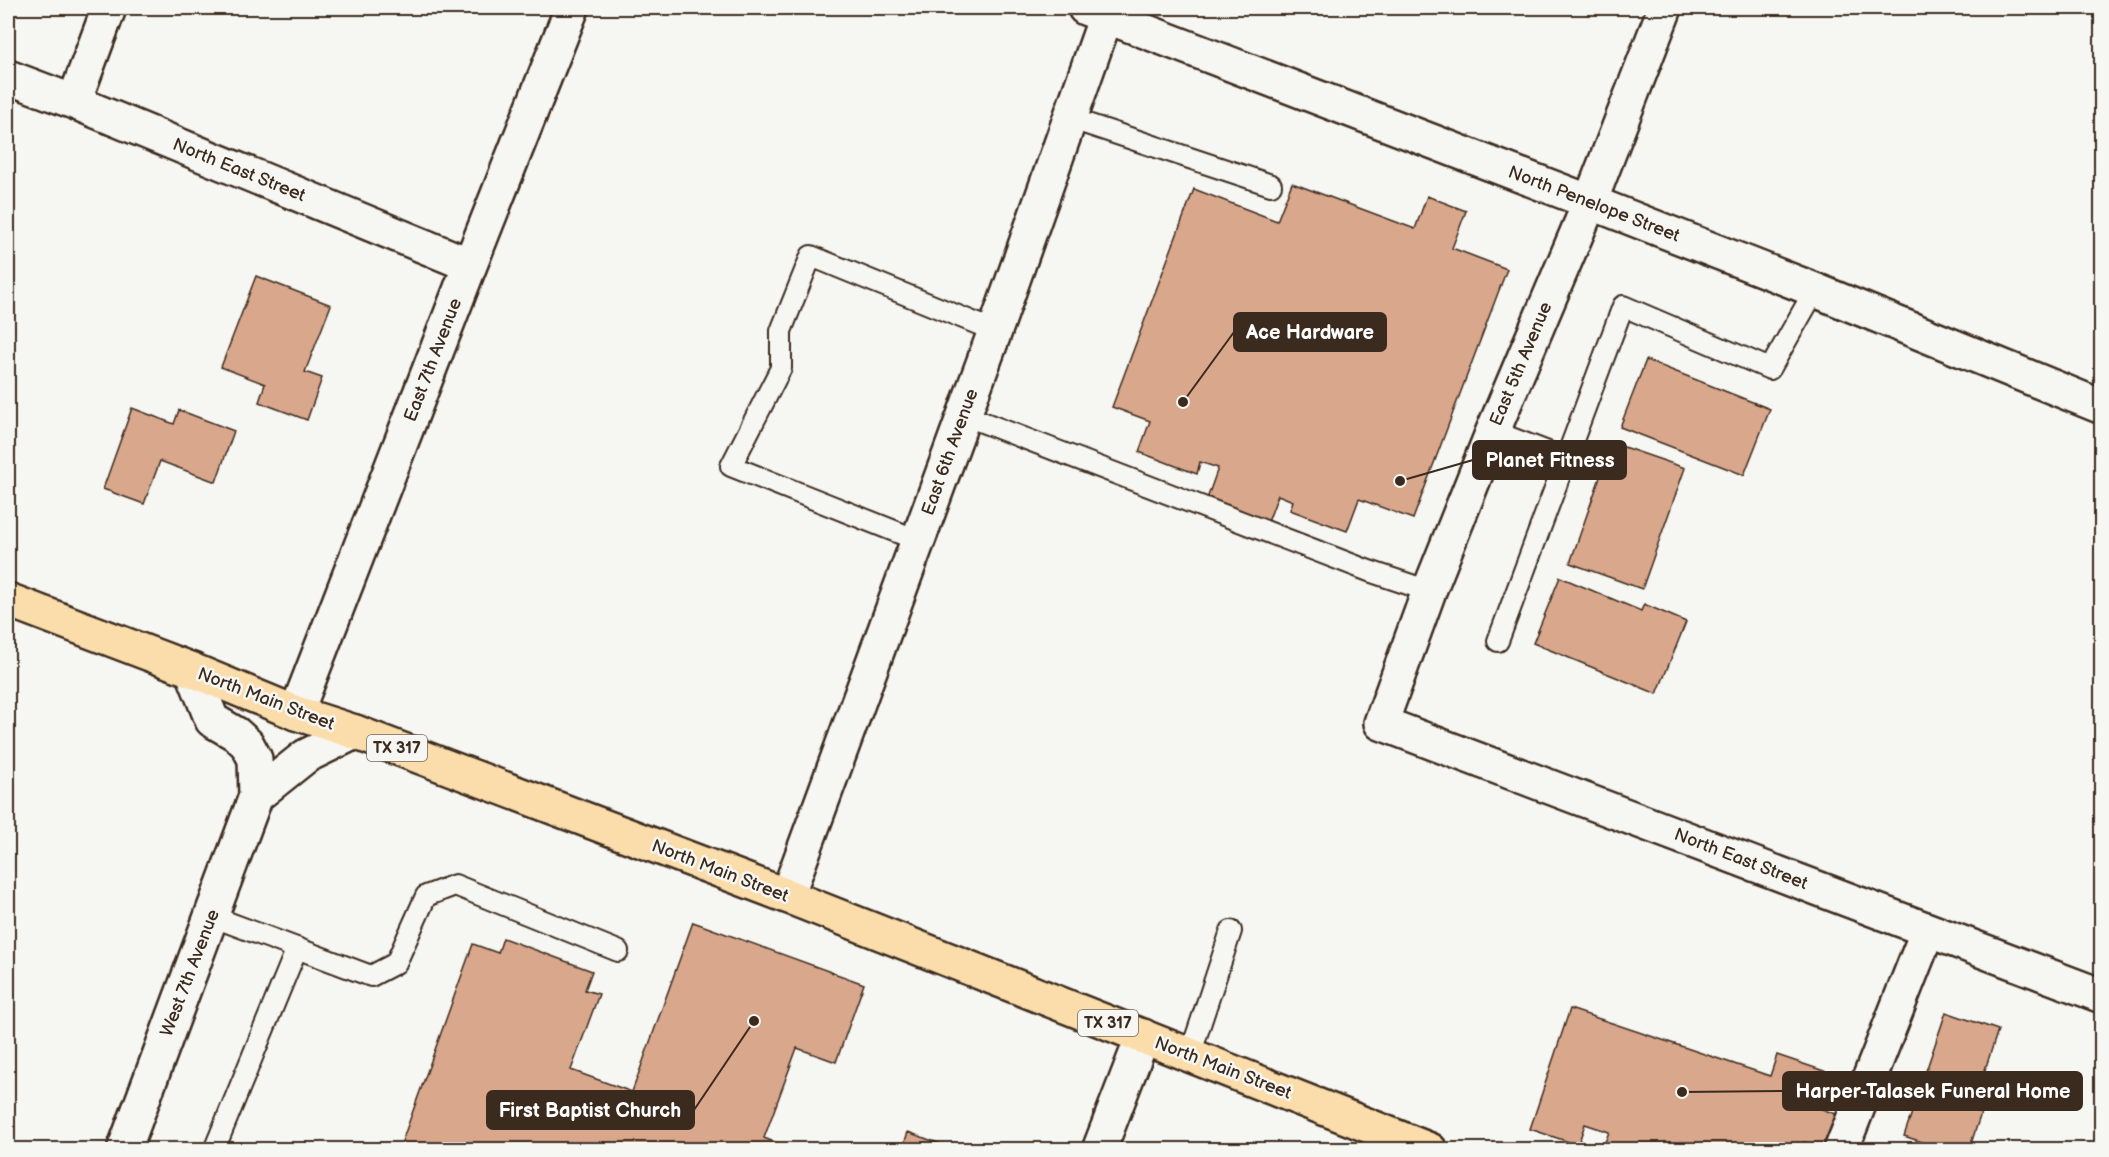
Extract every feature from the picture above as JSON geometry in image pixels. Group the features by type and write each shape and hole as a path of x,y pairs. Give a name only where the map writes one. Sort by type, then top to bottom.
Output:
{"main road":[{"name":"North Main Street","path":"8,600 192,670 296,713 355,732 787,896 1430,1149"}],"street":[{"path":"74,102 109,8"},
{"name":"East 7th Avenue","path":"296,713 572,8"},
{"name":"East 5th Avenue","path":"1381,723 1429,591 1493,431 1590,202 1665,8"},
{"name":"North Penelope Street","path":"1100,10 1815,290 2102,407"},
{"name":"East 6th Avenue","path":"787,896 995,331 1069,118 1100,10"},
{"name":"North East Street","path":"8,77 470,264"},
{"name":"West 7th Avenue","path":"124,1149 256,796 255,759 247,744 236,734 212,720 192,670"},
{"name":"North East Street","path":"1381,723 2102,996"},
{"path":"256,796 306,756 355,732"},
{"path":"1840,1149 1928,930"},
{"path":"1099,1149 1143,1036"}],"lane":[{"path":"1069,118 1271,184"},
{"path":"917,540 731,466 781,368 781,331 811,256 995,331"},
{"path":"1498,641 1623,306 1770,369 1815,290"},
{"path":"964,415 1358,567 1429,591"},
{"path":"1493,431 1566,459"},
{"path":"212,916 371,976 396,963 426,896 455,885 618,951"},
{"path":"1190,1055 1232,931"},
{"path":"214,1149 297,948"}],"building":[{"path":"1292,183 1415,229 1427,196 1466,211 1452,248 1507,269 1413,519 1359,499 1347,531 1290,510 1293,501 1278,495 1268,522 1207,499 1218,468 1200,462 1197,474 1139,452 1150,421 1112,407 1194,189 1277,221"},
{"path":"256,276 331,305 305,372 322,378 307,420 259,402 265,384 221,367"},
{"path":"1646,360 1770,409 1744,475 1620,427"},
{"path":"132,408 174,424 179,410 234,431 216,482 160,461 144,504 103,489"},
{"path":"1612,443 1685,468 1642,589 1570,563"},
{"path":"1560,577 1641,611 1644,604 1686,622 1657,694 1533,643"},
{"path":"693,922 864,984 836,1062 797,1048 764,1138 795,1150 408,1150 400,1147 473,944 498,953 503,938 592,971 585,990 599,994 571,1070 632,1092"},
{"path":"1570,1009 1770,1076 1777,1055 1827,1072 1816,1107 1836,1114 1824,1149 1804,1142 1801,1150 1602,1150 1609,1132 1585,1124 1578,1145 1530,1129"},
{"path":"1946,1012 1998,1030 1982,1079 1974,1076 1964,1107 1981,1113 1969,1150 1939,1150 1940,1148 1904,1136"},
{"path":"908,1132 957,1150 902,1150"}],"place":[{"name":"Ace Hardware","path":"1183,402"},
{"name":"Planet Fitness","path":"1400,481"},
{"name":"First Baptist Church","path":"754,1021"},
{"name":"Harper-Talasek Funeral Home","path":"1682,1092"}]}
